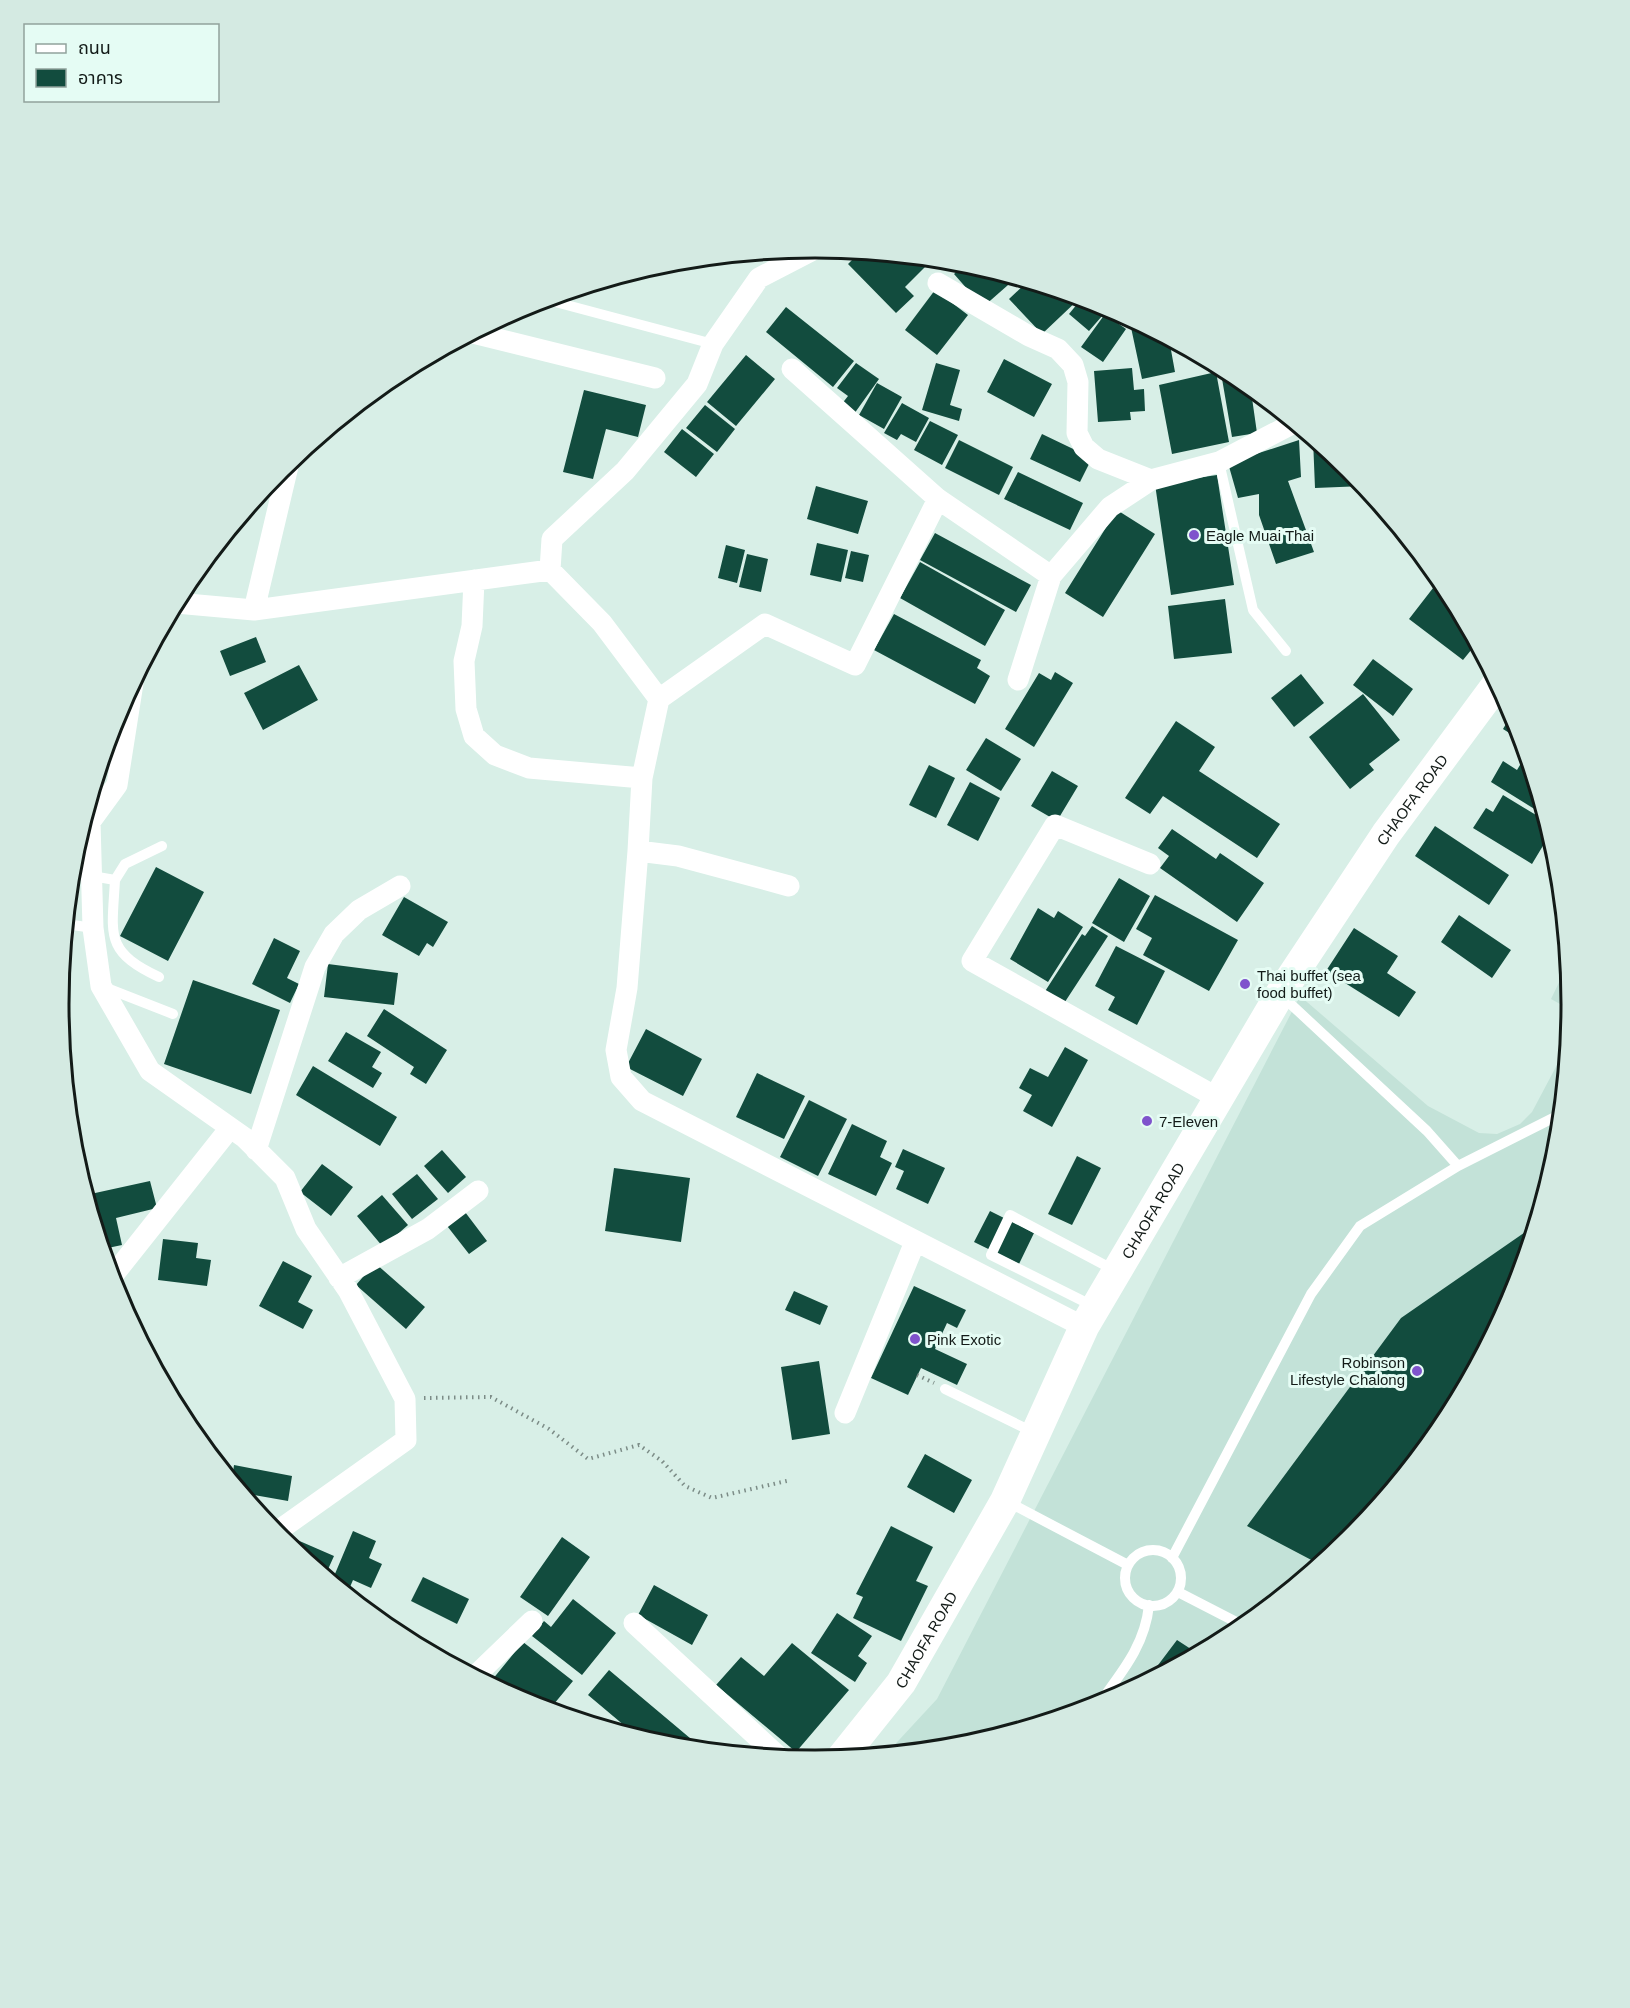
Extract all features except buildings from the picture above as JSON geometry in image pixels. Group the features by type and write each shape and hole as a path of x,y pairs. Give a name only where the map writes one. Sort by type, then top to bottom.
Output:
{"main road":[{"name":"CHAOFA ROAD","path":"848,1749 901,1683 1005,1501 1090,1317 1280,994 1386,834 1492,691"}],"street":[{"path":"659,699 602,623 550,570 552,539 625,471 697,384 714,344 759,278 796,259"},
{"path":"938,282 1029,336 1058,349 1073,365 1078,382 1077,433 1083,447 1112,465 1151,480"},
{"path":"484,336 655,378"},
{"path":"792,369 938,500 1051,576"},
{"path":"1018,680 1051,576 1110,507 1151,480 1219,462 1287,427"},
{"path":"254,610 285,478"},
{"path":"938,500 855,665 765,624 659,699 642,778 627,988 616,1050 621,1077 642,1101 915,1242 1090,1317"},
{"path":"186,604 254,610 550,570"},
{"path":"474,580 472,626 464,661 466,710 474,736 495,755 529,768 642,778"},
{"path":"93,813 117,785 128,714"},
{"path":"1150,864 1055,825 972,960 1218,1098"},
{"path":"88,835 93,928 100,986 150,1071 230,1128 285,1178 306,1229 339,1278 405,1399 406,1440 283,1527"},
{"path":"638,851 678,856 789,886"},
{"path":"256,1150 315,967 334,934 358,910 400,886"},
{"path":"118,1269 230,1128"},
{"path":"339,1278 428,1229 478,1191"},
{"path":"845,1413 915,1242"},
{"path":"481,1671 531,1622"},
{"path":"634,1623 769,1748"}],"lane":[{"path":"559,304 714,344"},
{"path":"1219,462 1253,610 1286,651"},
{"path":"159,977 133,964 113,939 114,880 125,864 162,846"},
{"path":"92,876 114,880"},
{"path":"73,925 93,928"},
{"path":"100,986 173,1014"},
{"path":"1280,994 1427,1131 1458,1166"},
{"path":"1172,1557 1311,1294 1343,1246 1360,1226 1458,1166 1552,1118"},
{"path":"1090,1317 991,1255 1010,1215 1117,1271"},
{"path":"945,1389 1036,1434"},
{"path":"1005,1501 1128,1565"},
{"path":"1148,1551 1165,1553 1172,1557 1181,1574 1178,1592 1166,1603 1149,1605 1141,1603 1129,1591 1126,1574 1128,1565 1134,1558 1148,1551"},
{"path":"1178,1592 1234,1621"},
{"path":"1110,1689 1135,1654 1144,1636 1149,1605"}],"path":[{"path":"405,1399 491,1397 549,1429 588,1459 639,1445 662,1461 685,1486 712,1498 791,1480"}],"shaded area":[{"path":"1560,980 1561,1004 1551,999"},
{"path":"1300,996 1428,1106 1479,1133 1497,1134 1520,1124 1532,1112 1558,1063 1547,1150 1536,1197 1504,1289 1484,1334 1471,1358 1392,1477 1343,1532 1269,1596 1188,1650 1145,1673 1100,1693 1008,1725 961,1736 894,1746 937,1699"}],"place":[{"name":"Eagle Muai Thai","path":"1194,535"},
{"name":"Thai buffet (sea food buffet)","path":"1245,984"},
{"name":"7-Eleven","path":"1147,1121"},
{"name":"Pink Exotic","path":"915,1339"},
{"name":"Robinson Lifestyle Chalong","path":"1417,1371"}]}
